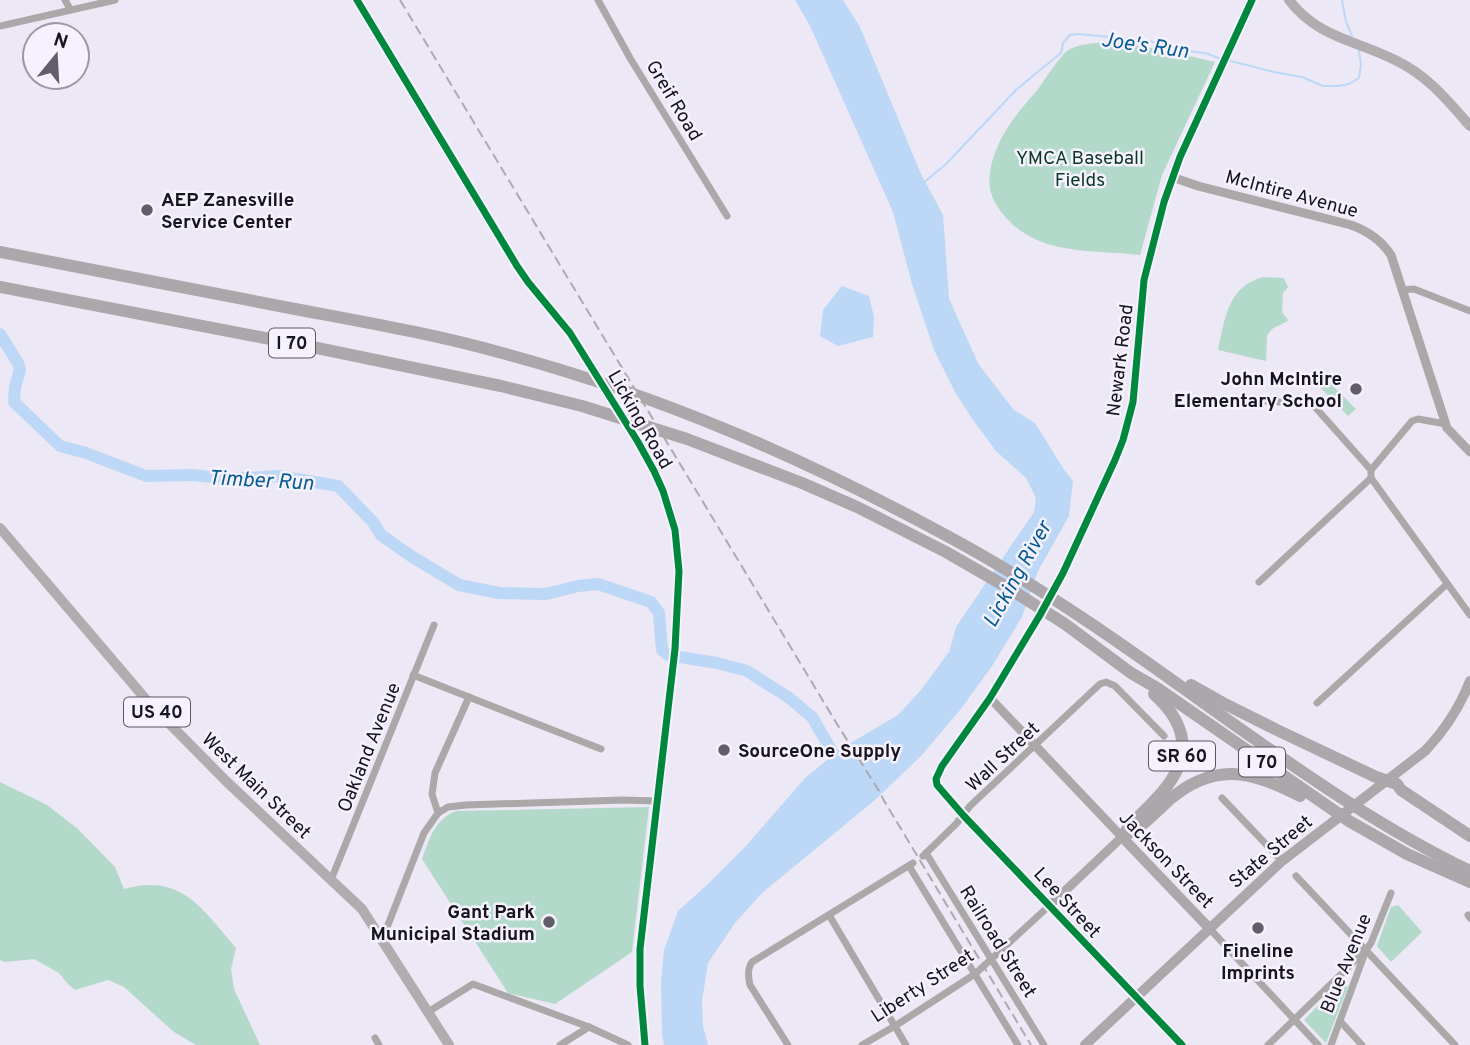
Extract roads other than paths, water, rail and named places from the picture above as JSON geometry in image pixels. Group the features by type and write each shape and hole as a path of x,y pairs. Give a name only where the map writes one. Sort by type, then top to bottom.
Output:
{"highway":[{"name":"I 70","path":"0,252 428,335 500,352 666,404 768,446 954,540 1072,610 1322,787 1402,835 1470,871"},
{"name":"I 70","path":"0,287 501,386 582,406 687,439 802,483 946,552 1005,586 1065,624 1131,673 1157,688 1349,821 1407,854 1470,882"},
{"path":"1137,655 1163,667 1223,704 1397,784 1401,790 1470,836"},
{"name":"SR 60","path":"1122,837 1129,824 1168,786 1177,772 1183,747 1177,720 1165,704 1131,673"},
{"path":"1122,837 1136,831 1183,789 1208,777 1223,774 1258,777 1275,783 1349,821"}],"main road":[{"path":"1289,0 1311,22 1333,35 1405,65 1430,82 1470,127"},
{"name":"West Main Street","path":"0,528 149,703 226,781 362,909 449,1045"},
{"name":"State Street","path":"1085,1045 1282,861 1440,736 1462,701 1470,681"},
{"name":"Jackson Street","path":"1122,837 1209,928"}],"street":[{"path":"65,0 70,9"},
{"path":"0,26 115,0"},
{"name":"Licking Road","path":"357,0 517,266 584,355 654,471 675,530 679,571 675,649 640,949 645,1045"},
{"name":"Greif Road","path":"598,0 630,58 727,216"},
{"name":"Newark Road","path":"936,779 942,766 990,698 1040,615 1063,573 1123,440 1133,402 1144,280 1155,232 1172,177 1252,0"},
{"name":"McIntire Avenue","path":"1172,177 1198,186 1336,220 1359,228 1383,244 1391,256 1447,428 1470,453"},
{"path":"1402,290 1414,289 1470,311"},
{"path":"1266,401 1308,404 1315,407 1371,474 1470,615"},
{"path":"1259,582 1371,474 1412,421 1418,419 1446,424"},
{"path":"1317,703 1447,584"},
{"name":"Oakland Avenue","path":"331,880 434,625"},
{"path":"413,675 601,750"},
{"name":"Wall Street","path":"925,855 970,806 1100,684 1106,682 1115,686 1164,736"},
{"path":"438,813 432,794 435,773 469,697"},
{"name":"Jackson Street","path":"990,698 1122,837"},
{"name":"Lee Street","path":"936,779 937,785 963,815 1182,1045"},
{"path":"1222,798 1282,861"},
{"path":"382,940 424,833 438,813 448,807 657,801"},
{"name":"Liberty Street","path":"862,1045 975,974 1122,837"},
{"name":"Railroad Street","path":"925,855 1044,1045"},
{"name":"Railroad Street","path":"829,915 911,864 1018,1045"},
{"path":"1296,876 1455,1045"},
{"name":"Blue Avenue","path":"1331,1045 1366,950 1391,893"},
{"path":"788,1045 754,994 748,973 752,962 829,915 906,1045"},
{"name":"Jackson Street","path":"1209,928 1318,1045"},
{"path":"1268,1045 1366,950"},
{"path":"428,1012 473,984 589,1027 628,1045"},
{"path":"1340,1021 1362,1045"},
{"path":"560,1045 589,1027"}],"water":[{"name":"Licking River","path":"795,0 843,0 860,27 921,174 943,215 949,299 979,365 1014,410 1035,423 1073,481 1069,516 1038,571 1022,617 992,666 960,710 922,755 875,800 762,893 735,923 708,963 702,1001 703,1026 708,1045 664,1045 661,981 664,950 678,911 745,847 805,778 842,748 898,715 921,690 949,652 956,627 1034,512 1036,498 1026,478 996,451 973,420 934,350 912,284 893,212 810,26"},
{"path":"842,286 869,296 874,317 873,337 838,346 820,336 823,310"}],"waterway":[{"name":"Joe's Run","path":"1342,0 1352,36"},
{"name":"Joe's Run","path":"923,183 946,164 1017,89 1061,53 1063,43 1070,35 1150,41 1170,49 1205,53 1221,59"},
{"name":"Joe's Run","path":"1227,60 1302,77 1323,86 1338,86 1359,78 1359,50"},
{"name":"Timber Run","path":"0,334 20,370 14,402 60,446 146,476 279,476 338,486 373,522 381,535 459,585 499,593 546,594 598,584 651,602 659,613 662,650 668,655 747,671 788,697 812,717 841,767"}],"railway":[{"path":"400,0 1031,1045"}],"place":[{"name":"AEP Zanesville Service Center","path":"147,210"},
{"name":"John McIntire Elementary School","path":"1356,389"},
{"name":"SourceOne Supply","path":"724,750"},
{"name":"Gant Park Municipal Stadium","path":"549,922"},
{"name":"Fineline Imprints","path":"1258,928"}],"park label":[{"name":"YMCA Baseball Fields","path":"1080,168"}]}
